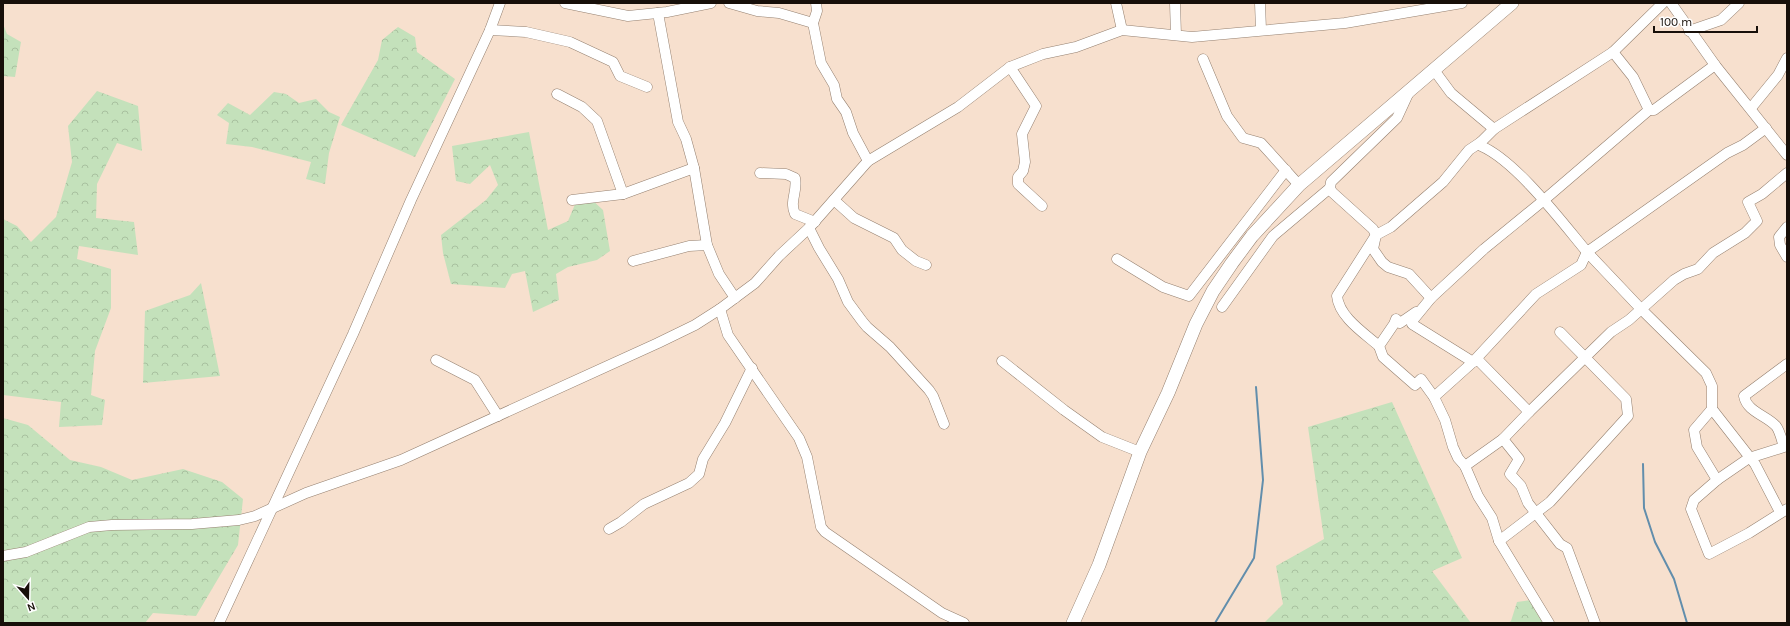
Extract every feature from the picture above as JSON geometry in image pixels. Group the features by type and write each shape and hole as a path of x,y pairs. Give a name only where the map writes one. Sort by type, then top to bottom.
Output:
{"main road":[{"path":"1073,623 1099,565 1140,452 1168,394 1196,324 1213,291 1232,263 1252,236 1299,185 1512,3"}],"street":[{"path":"219,623 273,510 353,334 411,200 490,30 500,3"},
{"path":"565,3 628,16 658,13 711,3"},
{"path":"729,3 757,11 780,13 813,22"},
{"path":"816,3 817,11 813,22 821,63 834,85 837,99 846,112 853,133 868,161"},
{"path":"1116,3 1122,30"},
{"path":"1174,3 1176,35"},
{"path":"1260,3 1261,30"},
{"path":"3,556 26,552 89,527 112,525 192,524 239,520 273,510 306,493 401,460 658,343 695,325 720,309 754,283 779,256 812,225 868,161 958,107 1010,67 1043,54 1076,48 1122,30 1192,37 1345,23 1462,3"},
{"path":"1549,623 1500,541 1492,518 1478,496 1465,466 1458,458 1445,420 1434,397 1421,378 1415,385 1383,357 1379,346 1347,318 1338,305 1336,296 1376,235 1390,227 1443,182 1469,150 1481,142 1494,129 1613,52 1663,3"},
{"path":"1671,3 1689,31 1787,155"},
{"path":"1689,31 1721,20 1739,3"},
{"path":"658,13 678,122 686,139 694,168 707,245 719,274 735,298"},
{"path":"490,30 526,32 570,42 612,62 620,76 647,87"},
{"path":"1613,52 1633,77 1649,110"},
{"path":"1751,108 1782,76 1787,58"},
{"path":"1202,59 1227,116 1243,138 1261,143 1299,185"},
{"path":"1379,346 1394,324 1396,318 1400,323 1421,308 1484,249 1649,110 1654,110 1715,65"},
{"path":"1010,67 1036,106 1022,134 1024,162 1023,171 1018,177 1018,184 1042,206"},
{"path":"1434,70 1451,93 1494,129"},
{"path":"1222,307 1273,236 1330,188 1331,182 1397,118 1409,92"},
{"path":"557,94 582,107 597,121 623,194"},
{"path":"1434,397 1473,362 1536,294 1580,265 1587,252 1727,154 1743,146 1766,128"},
{"path":"1481,142 1481,146 1512,168 1544,200 1587,252 1706,373 1712,386 1712,409 1750,458 1755,464 1784,511 1749,533 1709,554 1691,509 1694,500 1717,480 1750,458 1784,447 1777,427 1751,408 1745,401 1744,396 1787,364"},
{"path":"572,200 623,194 694,168"},
{"path":"1117,259 1163,287 1189,296 1286,170"},
{"path":"760,173 786,174 795,178 796,186 792,198 792,208 795,214 812,225 819,248 838,279 848,302 867,327 881,338 934,396 944,424"},
{"path":"1465,466 1503,439 1611,332 1674,280 1684,274 1698,269 1713,253 1745,233 1757,222 1748,202 1762,194 1787,173"},
{"path":"1330,188 1332,192 1373,228 1376,235 1373,249 1382,262 1388,267 1409,274 1431,298"},
{"path":"834,200 854,218 894,238 902,250 916,261 926,265"},
{"path":"1787,227 1779,237 1780,245 1787,257"},
{"path":"634,261 689,246 707,245"},
{"path":"1421,308 1412,324 1473,362 1478,360 1529,412"},
{"path":"720,309 728,334 800,438 807,457 821,527 825,532 942,613 964,623"},
{"path":"1500,541 1550,502 1628,416 1626,399 1560,332"},
{"path":"436,360 475,380 498,416"},
{"path":"1002,361 1064,410 1102,437 1140,452"},
{"path":"609,529 621,522 644,504 689,483 699,474 703,459 726,423 752,368"},
{"path":"1712,409 1694,430 1697,447 1717,480"},
{"path":"1503,439 1519,460 1510,474 1521,486 1528,502 1560,544 1567,548 1595,623"}],"green space":[{"path":"3,24 7,34 21,42 15,77 3,76"},
{"path":"398,27 415,37 417,52 455,79 415,157 341,125 378,60 382,40"},
{"path":"97,91 138,106 142,151 117,143 97,184 96,218 134,222 138,255 79,246 77,259 111,269 111,308 95,351 91,395 105,400 102,425 59,427 61,402 3,395 3,219 17,226 31,242 56,217 72,162 68,126"},
{"path":"274,92 286,94 299,103 316,99 329,112 340,117 329,153 325,184 306,179 311,162 252,147 226,144 229,123 217,115 228,103 250,115"},
{"path":"529,132 548,230 568,221 576,202 590,198 603,210 610,251 597,260 568,267 556,274 559,300 533,312 525,271 512,274 505,288 451,284 443,253 441,235 486,200 498,185 490,165 470,184 456,181 452,146"},
{"path":"201,283 220,376 143,383 145,311 190,295"},
{"path":"1392,402 1462,558 1432,571 1471,623 1264,623 1283,604 1276,566 1324,539 1308,427"},
{"path":"3,418 28,425 70,460 101,467 132,480 183,469 222,482 243,499 238,545 196,616 153,613 145,623 3,623"},
{"path":"1531,600 1543,623 1508,623 1511,621 1517,602"}],"waterway":[{"path":"1215,623 1254,558 1263,480 1256,387"},
{"path":"1643,464 1644,508 1655,542 1674,579 1687,623"}]}
